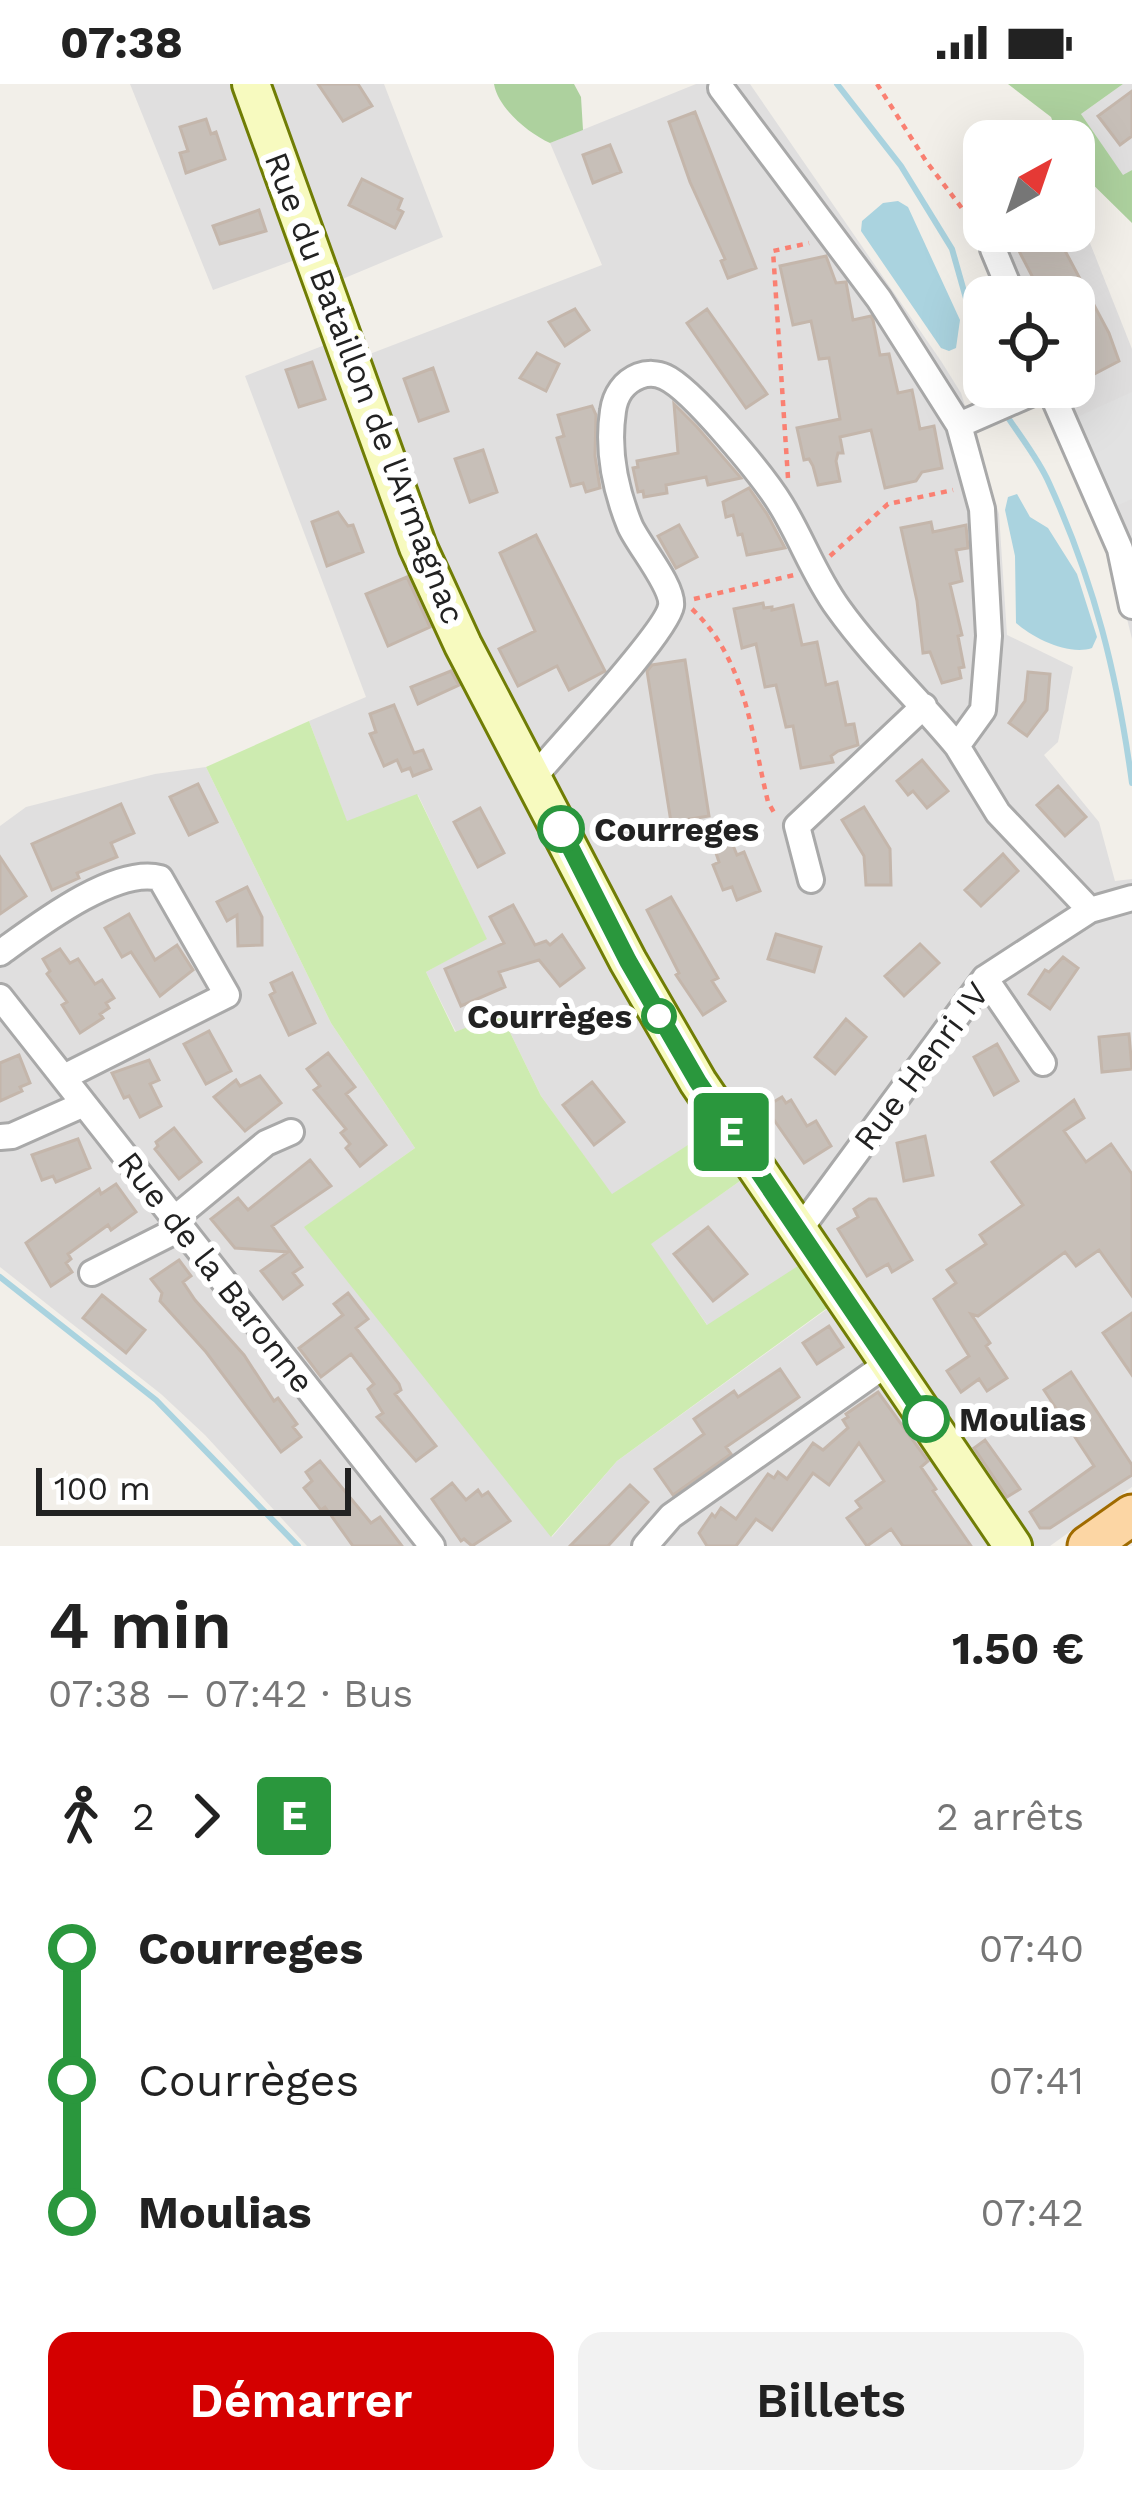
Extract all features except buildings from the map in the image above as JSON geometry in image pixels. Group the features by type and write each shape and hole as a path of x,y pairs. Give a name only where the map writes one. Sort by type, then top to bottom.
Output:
{"main road":[{"path":"1088,1546 1132,1515"}],"street":[{"name":"Rue du Bataillon de l'Armagnac","path":"251,84 418,547 463,645 638,979 698,1082 1013,1546"},
{"path":"721,88 924,365 959,425 978,484 988,675 983,710 957,746"},
{"path":"535,776 655,635 671,605 670,591 643,552 612,476 613,409 620,390 632,378 664,376 753,466 797,531 813,570 840,611 957,746 998,814 1090,910"},
{"path":"959,425 999,408"},
{"path":"1058,408 1126,555 1132,606"},
{"path":"811,880 797,826 924,706"},
{"path":"0,953 65,906 144,873 160,878 227,995 64,1077"},
{"name":"Rue Henri IV","path":"798,1232 965,999 985,978 1090,910 1132,898"},
{"path":"985,978 1043,1063"},
{"name":"Rue de la Baronne","path":"0,997 432,1546"},
{"path":"0,1137 84,1104"},
{"path":"92,1273 178,1223 266,1143 292,1132"},
{"path":"645,1546 671,1516 888,1363"}],"path":[{"path":"877,84 963,208"},
{"path":"777,498 789,476 773,251 833,237"},
{"path":"797,826 781,821 768,802 734,664 713,629 685,602 813,570 888,504 978,484"}],"shaded area":[{"path":"130,84 384,84 443,237 340,280 327,248 213,290"},
{"path":"696,84 750,84 961,393 999,514 1007,635 1073,667 1058,742 1044,755 1099,822 1115,881 1132,879 1132,1487 1050,1546 307,1546 161,1394 0,1267 0,826 26,807 155,774 206,767 331,1023 415,1148 305,1227 552,1537 617,1461 830,1307 801,1265 708,1326 650,1244 740,1181 706,1134 612,1195 541,1096 501,1014 456,1032 426,972 486,938 418,795 347,822 309,721 366,697 245,376 330,343 341,365 602,265 550,143"},
{"path":"1123,84 1132,84 1132,170 1123,176 1095,135 1095,120 1085,120 1081,114"},
{"path":"1094,252 1132,349 1132,639 1111,554 1048,408 1095,408 1095,276 991,276 981,253"},
{"path":"1132,392 1132,499 1116,506 1075,418"}],"green space":[{"path":"494,84 574,84 581,97 583,130 550,143 541,139 508,111"},
{"path":"1008,84 1123,84 1081,114 1085,120 1051,117"},
{"path":"1095,134 1123,175 1132,170 1132,223 1095,187"},
{"path":"309,721 347,821 417,794 487,939 426,972 455,1032 501,1014 541,1096 612,1194 705,1134 740,1181 651,1244 707,1325 801,1264 830,1306 617,1461 551,1537 304,1227 415,1148 331,1023 206,767"}],"water":[{"path":"898,201 908,207 960,320 956,348 949,351 941,348 861,231 862,221 883,203"},
{"path":"1017,494 1030,517 1048,528 1077,574 1097,637 1092,648 1073,650 1052,644 1016,623 1015,556 1005,510 1008,497"}],"waterway":[{"path":"837,84 901,166 952,249 963,288"},
{"path":"1005,413 1045,474 1092,594 1119,704 1132,783"},
{"path":"0,1277 156,1400 298,1546"}],"bus line":[{"name":"E","path":"561,829 628,961 698,1082 926,1419"}],"place":[{"name":"Courreges","path":"561,829"},
{"name":"Courrèges","path":"659,1016"},
{"name":"Moulias","path":"926,1419"}]}
